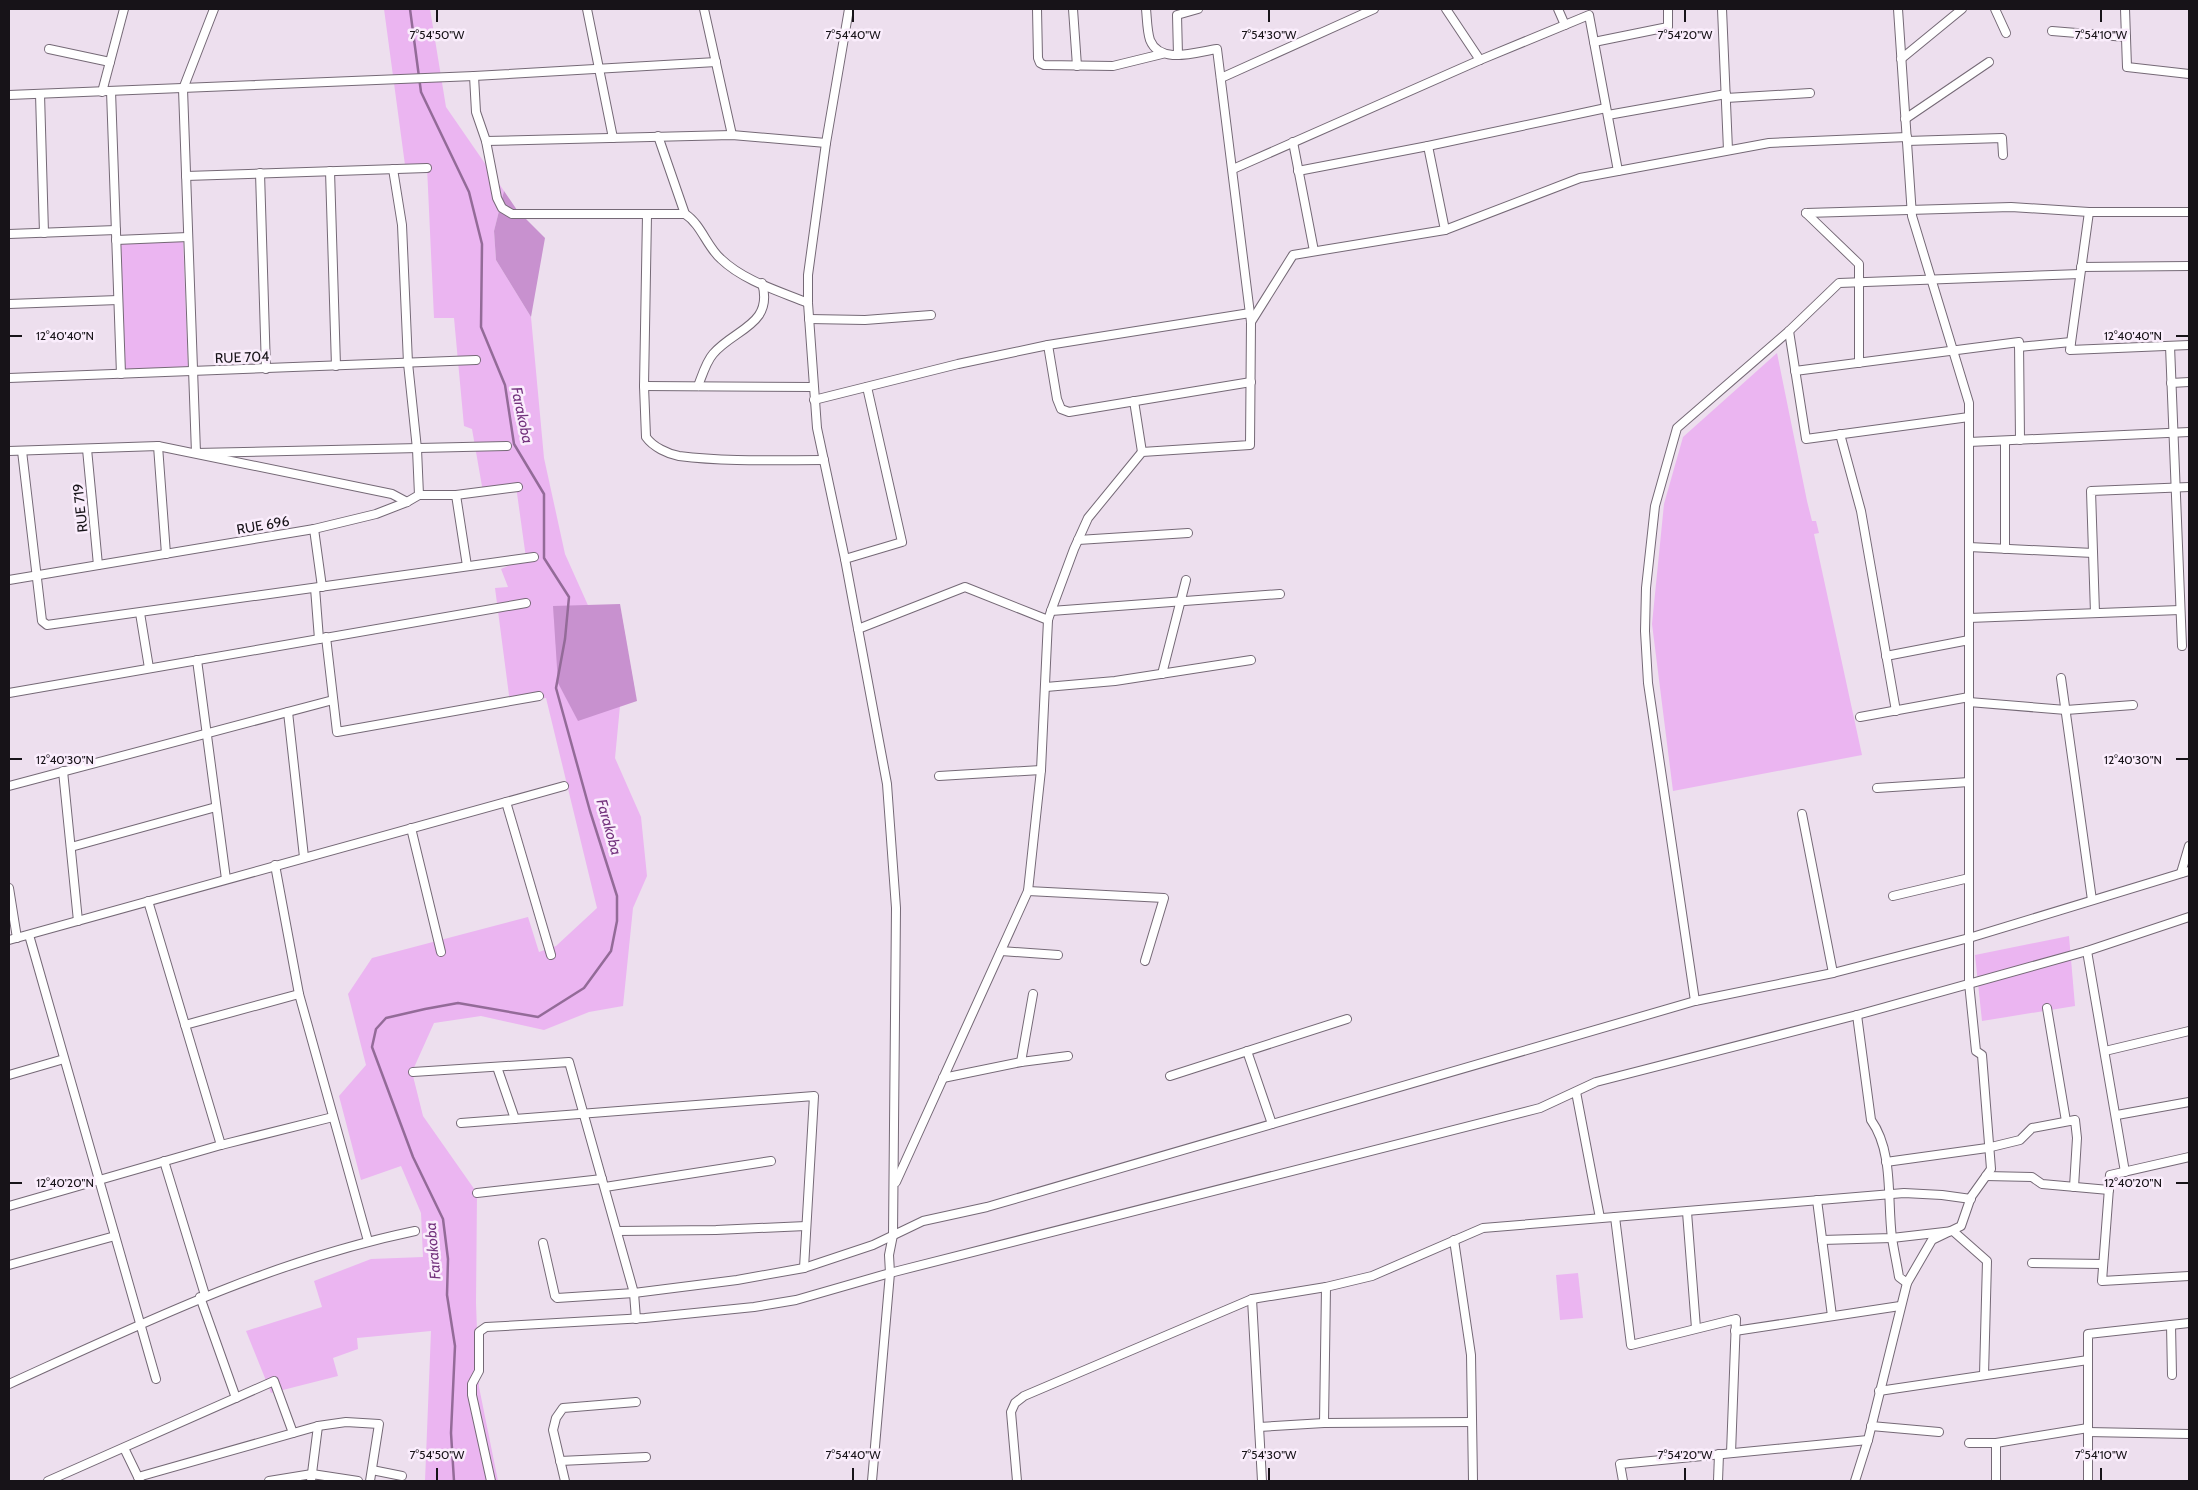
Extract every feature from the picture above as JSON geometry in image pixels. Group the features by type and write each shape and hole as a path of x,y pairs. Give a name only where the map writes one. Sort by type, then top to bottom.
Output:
{"street":[{"path":"102,92 124,9"},
{"path":"587,9 613,138"},
{"path":"704,9 732,135"},
{"path":"849,9 826,143 808,275 808,303 817,428 845,559 887,784 896,908 893,1235 889,1255 890,1273 872,1481"},
{"path":"894,1186 1028,891 1041,770 1048,620 1088,518 1142,452 1250,445 1251,317 1217,49 1178,55 1162,54 1113,66 1044,65 1040,63 1038,58 1037,9"},
{"path":"1073,9 1077,66"},
{"path":"1146,9 1150,39 1155,48 1162,54"},
{"path":"1178,55 1177,15 1198,9"},
{"path":"1221,78 1374,9"},
{"path":"1446,9 1480,60"},
{"path":"1558,9 1565,25"},
{"path":"1594,42 1668,28 1668,9"},
{"path":"1722,9 1728,150"},
{"path":"1855,1481 1868,1440 1907,1283 1932,1240 1953,1232 1961,1226 1971,1199 1991,1169 1982,1055 1976,1052 1969,982 1969,402 1911,210 1898,9"},
{"path":"1902,59 1962,9"},
{"path":"1995,9 2006,33"},
{"path":"2125,9 2127,67 2189,74"},
{"path":"196,453 183,89 213,11"},
{"path":"1232,169 1480,60 1589,16 1618,171"},
{"path":"2052,31 2126,37"},
{"path":"49,49 110,62"},
{"path":"9,95 435,78 716,62"},
{"path":"1905,118 1989,62"},
{"path":"474,76 474,99 486,141 497,198 506,212 512,214 685,214 693,219 706,242 732,268 808,303"},
{"path":"111,91 121,374"},
{"path":"1298,171 1607,112 1726,96 1810,93"},
{"path":"40,94 44,233"},
{"path":"486,141 732,135 826,143"},
{"path":"658,136 685,214"},
{"path":"814,400 958,364 1048,345 1251,317 1293,255 1445,230 1580,178 1769,143 2002,138 2003,155"},
{"path":"1293,142 1314,251"},
{"path":"1428,146 1445,230"},
{"path":"186,176 427,168"},
{"path":"393,169 402,225 408,363 417,449 418,495 456,495 518,487"},
{"path":"330,171 336,366"},
{"path":"260,173 266,368"},
{"path":"1859,363 1858,264 1806,213 2011,206 2089,212 2189,212"},
{"path":"2089,212 2070,350 2189,345"},
{"path":"648,215 644,386 646,437 651,444 678,456 824,460"},
{"path":"9,234 116,230"},
{"path":"116,240 188,237"},
{"path":"1695,1000 1648,683 1644,631 1646,588 1655,506 1677,428 1789,331 1839,283 2189,266"},
{"path":"698,386 712,355 758,320 766,296 762,283"},
{"path":"9,304 118,300"},
{"path":"809,319 865,320 931,315"},
{"path":"1789,331 1806,439 1969,417"},
{"path":"1795,371 2019,342 2020,440"},
{"path":"2019,347 2071,342"},
{"path":"1048,345 1057,399 1061,409 1069,412 1251,382"},
{"path":"2170,346 2182,646"},
{"name":"RUE 704","path":"9,378 476,360"},
{"path":"2171,383 2189,382"},
{"path":"644,386 813,386"},
{"path":"845,559 902,542 867,387"},
{"path":"1134,401 1142,452"},
{"path":"1969,442 2189,432"},
{"path":"1840,434 1861,511 1896,711"},
{"path":"2005,441 2005,549"},
{"path":"158,446 166,554"},
{"path":"9,451 158,446 392,494 407,502"},
{"path":"196,453 507,446"},
{"name":"RUE 719","path":"86,449 98,565"},
{"path":"22,451 42,621 47,625 534,557"},
{"path":"2095,613 2091,491 2189,487"},
{"name":"RUE 696","path":"9,580 314,529 376,514 407,502 418,495"},
{"path":"456,495 467,566"},
{"path":"314,529 323,638 334,700 337,732 539,696"},
{"path":"1078,540 1188,533"},
{"path":"1969,547 2093,553"},
{"path":"1162,674 1186,580"},
{"path":"858,629 965,587 1048,620"},
{"path":"1051,612 1280,594"},
{"path":"2180,595 2189,594"},
{"path":"9,693 526,603"},
{"path":"1969,618 2180,610"},
{"path":"140,613 149,668"},
{"path":"1886,656 1969,640"},
{"path":"197,660 226,879"},
{"path":"1046,686 1115,681 1250,660"},
{"path":"2061,678 2092,900"},
{"path":"1860,717 1969,699 2066,710 2133,705"},
{"path":"9,786 334,700"},
{"path":"288,712 304,857"},
{"path":"939,776 1041,770"},
{"path":"64,772 78,921"},
{"path":"1877,788 1969,782"},
{"path":"9,888 13,939 564,786"},
{"path":"506,802 551,955"},
{"path":"71,847 216,807"},
{"path":"1802,814 1833,973"},
{"path":"411,828 441,952"},
{"path":"543,1243 556,1298 634,1293 737,1280 804,1268 873,1245 923,1221 987,1207 1695,1000 1833,973 1969,938 2185,872 2189,846"},
{"path":"275,865 300,994 368,1241"},
{"path":"1893,896 1969,878"},
{"path":"1028,891 1164,898 1145,961"},
{"path":"148,901 221,1145"},
{"path":"491,1481 472,1395 472,1384 479,1371 479,1332 486,1327 636,1318 754,1307 796,1300 890,1273 1540,1108 1596,1082 1857,1015 1969,982 2087,951 2189,917"},
{"path":"28,935 156,1379"},
{"path":"1001,951 1058,955"},
{"path":"2087,951 2117,1115 2125,1172"},
{"path":"185,1025 300,994"},
{"path":"1021,1062 1033,994"},
{"path":"2047,1008 2066,1121"},
{"path":"1857,1015 1871,1120 1880,1132 1886,1162 1892,1238 1899,1277 1907,1283"},
{"path":"1170,1076 1347,1020"},
{"path":"2105,1051 2189,1031"},
{"path":"1247,1051 1272,1124"},
{"path":"943,1078 1021,1062 1068,1056"},
{"path":"9,1075 64,1059"},
{"path":"413,1072 569,1062 634,1293 636,1318"},
{"path":"497,1067 515,1119"},
{"path":"1576,1092 1600,1218"},
{"path":"461,1123 814,1096 804,1268"},
{"path":"2117,1115 2189,1102"},
{"path":"9,1206 221,1145 333,1117"},
{"path":"1886,1162 1990,1147 2020,1140 2032,1128 2075,1120 2077,1138 2074,1187"},
{"path":"2189,1157 2110,1175 2102,1281 2189,1276"},
{"path":"164,1161 202,1296 236,1398"},
{"path":"477,1192 604,1183 771,1161"},
{"path":"1986,1176 2032,1177 2042,1184 2109,1190"},
{"path":"1017,1481 1011,1412 1015,1402 1024,1396 1252,1299 1326,1287 1372,1276 1483,1228 1904,1192 1942,1194 1971,1199"},
{"path":"1818,1200 1832,1316"},
{"path":"1687,1212 1696,1328"},
{"path":"1615,1217 1631,1345 1736,1319 1731,1453"},
{"path":"617,1231 716,1230 806,1226"},
{"path":"9,1384 202,1296 287,1266 368,1241 415,1231"},
{"path":"1822,1240 1892,1238 1953,1232 1987,1261 1984,1375"},
{"path":"9,1265 115,1236"},
{"path":"1454,1240 1471,1355 1473,1481"},
{"path":"2032,1263 2103,1264"},
{"path":"1324,1422 1326,1287"},
{"path":"1252,1299 1262,1481"},
{"path":"1735,1332 1900,1306"},
{"path":"2088,1481 2088,1334 2189,1323"},
{"path":"2171,1325 2172,1375"},
{"path":"1880,1391 2088,1360"},
{"path":"48,1481 274,1381 293,1433"},
{"path":"564,1481 553,1430 556,1418 563,1408 636,1402"},
{"path":"124,1448 139,1479 318,1426 346,1422 379,1424 370,1481"},
{"path":"1259,1427 1324,1422 1472,1422"},
{"path":"312,1478 318,1426"},
{"path":"1871,1426 1939,1432"},
{"path":"1969,1443 1996,1443 2088,1430 2189,1434"},
{"path":"1622,1481 1620,1464 1868,1440"},
{"path":"1996,1443 1996,1481"},
{"path":"1718,1481 1719,1454"},
{"path":"560,1460 646,1457"},
{"path":"372,1470 402,1476"},
{"path":"269,1481 312,1478 358,1481"}],"shaded area":[{"path":"384,9 430,9 446,107 504,191 494,231 496,260 531,317 544,458 565,554 591,612 620,706 615,758 641,817 647,876 633,908 623,1006 589,1012 544,1030 481,1016 434,1023 412,1072 423,1116 477,1193 476,1303 479,1387 498,1481 425,1481 431,1331 357,1338 358,1349 333,1358 338,1376 271,1393 246,1331 322,1307 314,1281 371,1259 423,1257 421,1213 401,1166 361,1180 339,1096 366,1065 348,994 372,958 528,917 539,952 556,946 597,908 546,698 510,703 495,588 508,587 501,569 526,558 516,486 483,492 472,429 464,426 454,318 434,318 427,167 405,165"},
{"path":"504,191 517,210 545,238 531,317 496,260 494,231"},
{"path":"183,238 188,368 125,370 121,240"},
{"path":"1777,353 1807,501 1812,521 1816,521 1819,533 1814,534 1862,755 1673,791 1652,624 1664,504 1683,437"},
{"path":"620,604 637,701 578,721 558,683 553,606"},
{"path":"2069,936 2075,1006 1982,1021 1975,955"},
{"path":"1578,1273 1583,1318 1560,1320 1556,1275"}],"waterway":[{"name":"Farakoba","path":"410,9 421,92 469,192 482,244 481,327 505,385 514,444 544,494 544,558 569,597 565,639 556,688 590,811 617,896 617,921 611,951 584,988 538,1017 458,1003 386,1018 376,1029 372,1047 413,1157 443,1219 448,1259 447,1295 455,1346 451,1433 454,1481"}]}
